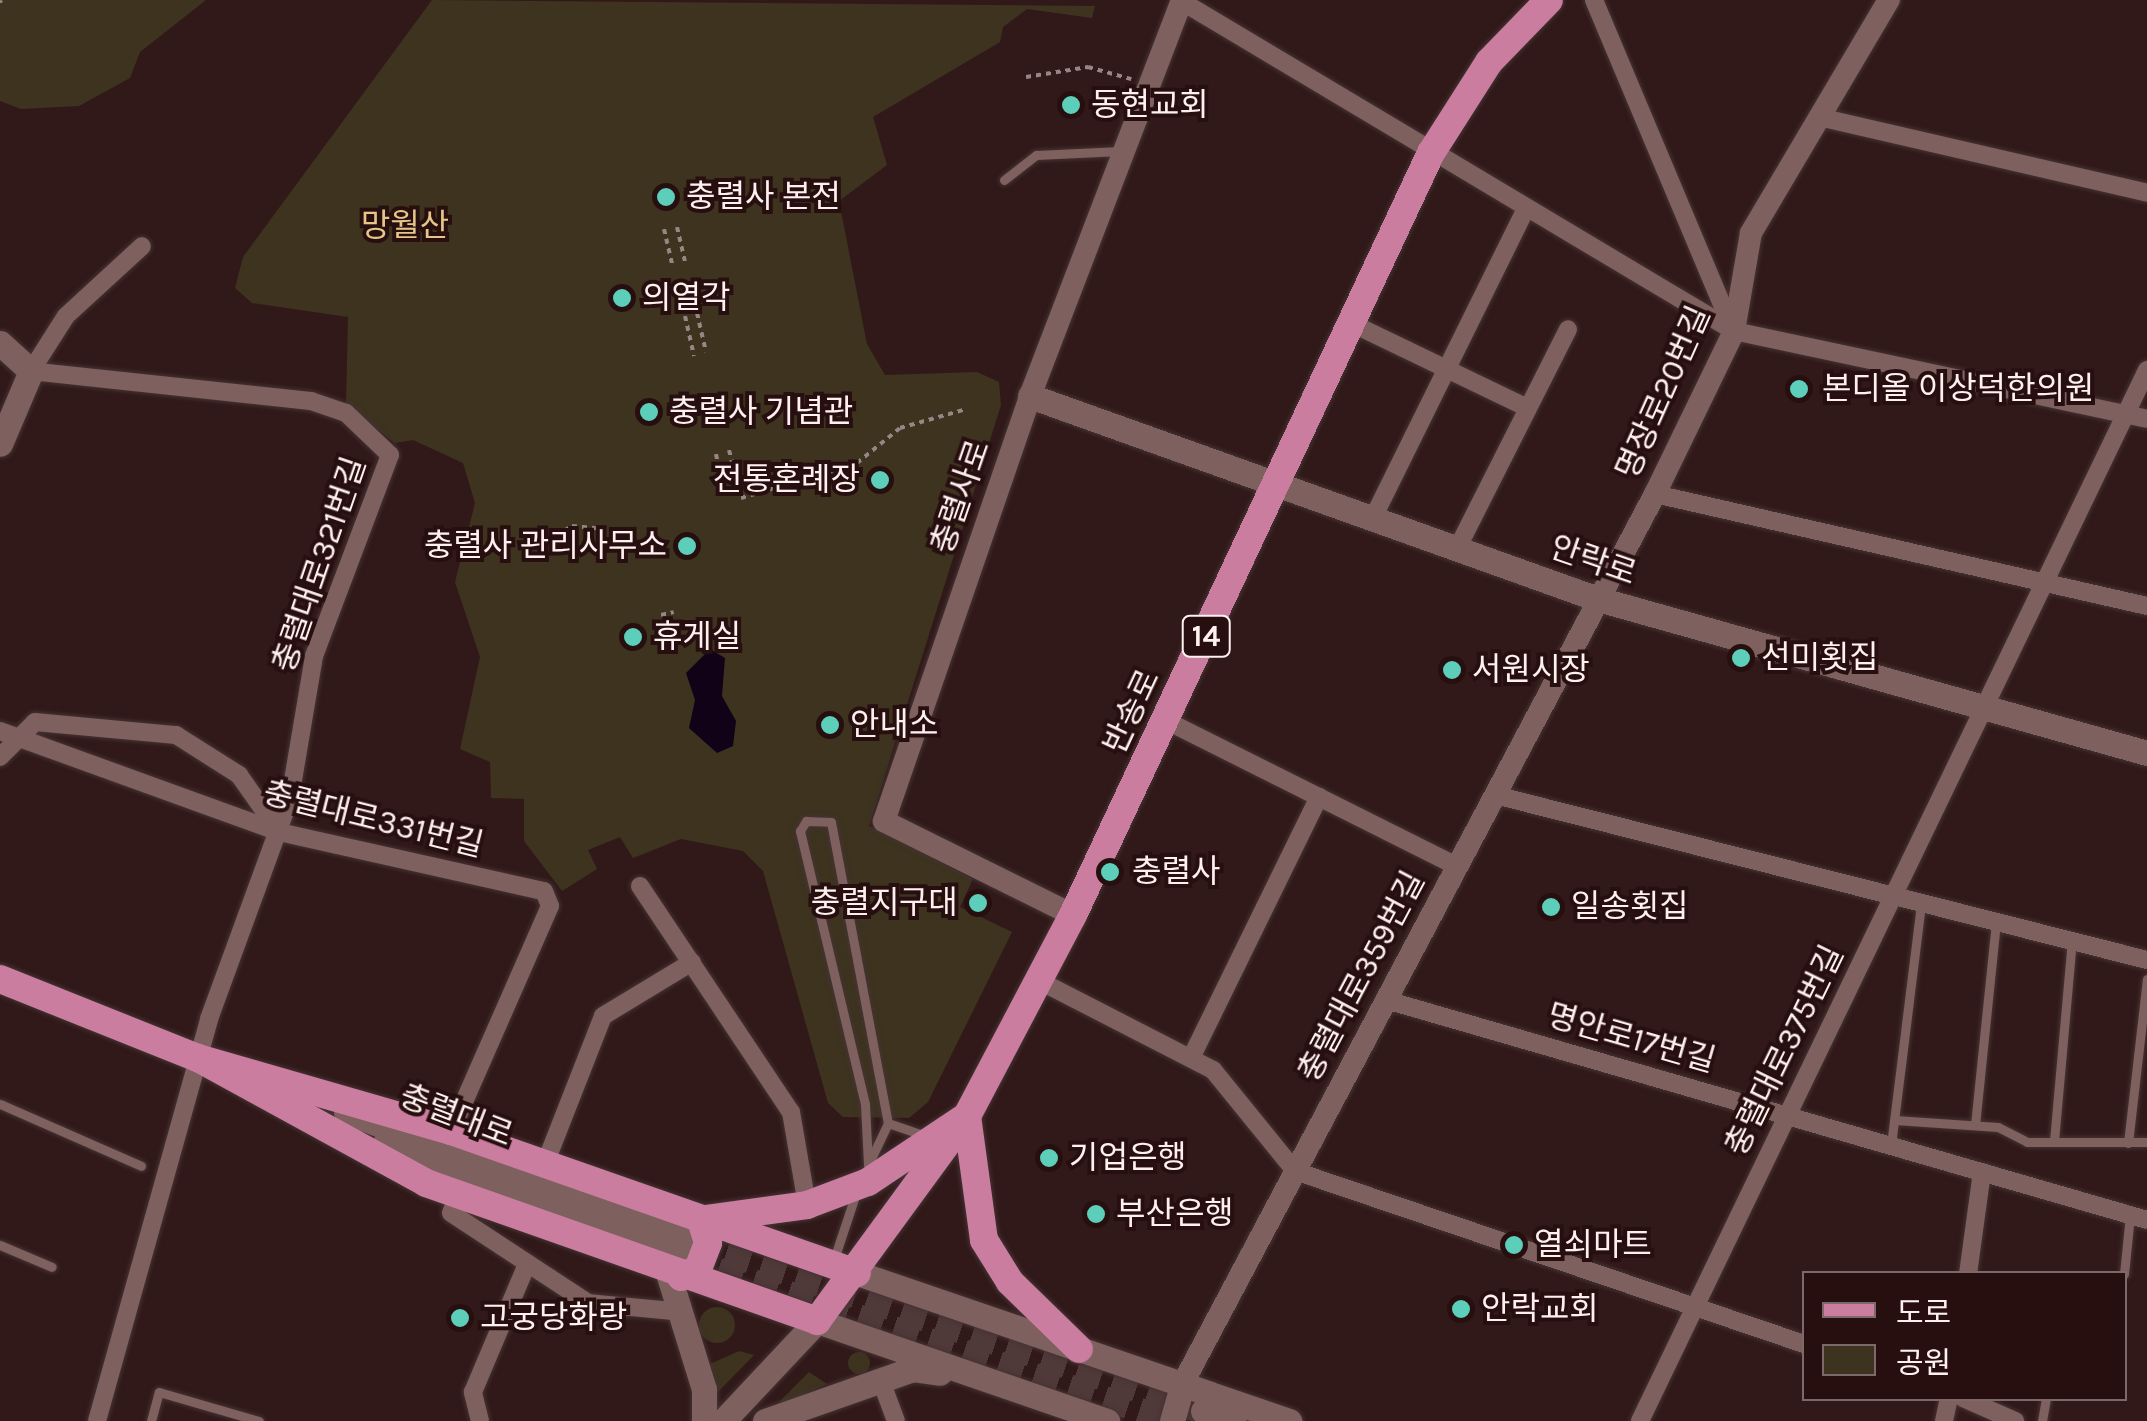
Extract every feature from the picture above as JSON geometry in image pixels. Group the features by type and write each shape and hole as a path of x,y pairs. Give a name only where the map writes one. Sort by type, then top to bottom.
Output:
{"main road":[{"name":"반송로","path":"723,1421 816,1321 844,1269 967,1116 1074,915 1430,153 1489,62 1550,0"},
{"path":"0,343 30,371 3,430"},
{"name":"안락로","path":"1030,396 1278,480 1598,599 2147,753"},
{"name":"충렬대로","path":"0,979 685,1248"},
{"path":"198,1058 450,1131 545,1164 816,1321 1107,1421"},
{"path":"198,1058 458,1195 685,1248 844,1269 1289,1421"},
{"path":"685,1248 807,1205 936,1137 967,1116 984,1240 1010,1282 1079,1350"},
{"path":"685,1248 684,1312 704,1421"},
{"path":"765,1421 913,1369 993,1381"},
{"path":"1172,1421 1182,1384"},
{"path":"1203,1412 1232,1421"}],"street":[{"path":"1594,0 1734,332"},
{"name":"명장로20번길","path":"1598,599 1655,494 1734,332 1751,234 1890,0"},
{"path":"1182,1 1734,332 2147,419"},
{"name":"충렬사로","path":"1074,915 884,821 1030,396 1182,1"},
{"path":"1819,118 2147,193"},
{"path":"1374,516 1526,209"},
{"path":"30,371 66,316 142,246"},
{"path":"1351,322 1528,408"},
{"path":"1458,547 1568,329"},
{"name":"충렬대로375번길","path":"1640,1421 2147,370"},
{"name":"충렬대로321번길","path":"30,371 311,402 346,413 390,455 314,656 280,832 209,1019 97,1421"},
{"path":"1655,494 2147,606"},
{"name":"충렬대로359번길","path":"1182,1384 1598,599"},
{"path":"1167,721 1457,866"},
{"path":"0,757 24,741 35,722 176,735 239,775 280,832"},
{"name":"충렬대로331번길","path":"0,731 280,832 544,892 550,906 450,1131"},
{"path":"1495,795 2147,960"},
{"path":"1191,1058 1319,797"},
{"path":"640,886 791,1112 807,1205"},
{"path":"545,1164 604,1016 692,962"},
{"path":"1038,980 1213,1070 1296,1171 1802,1343"},
{"name":"명안로17번길","path":"1386,1000 2138,1217"},
{"path":"1968,1271 1982,1172"},
{"path":"458,1195 451,1213 524,1269 588,1303 684,1312"},
{"path":"480,1421 474,1392 524,1269"},
{"path":"880,1378 896,1421"},
{"path":"1970,1401 2015,1421"}],"lane":[{"path":"1004,180 1036,155 1124,151"},
{"path":"844,1269 863,1175 865,1104 800,831 820,817 831,822 888,1124 863,1175"},
{"path":"1891,1146 1921,903"},
{"path":"1975,1125 1996,922"},
{"path":"2054,1141 2072,941"},
{"path":"2128,1143 2147,978"},
{"path":"0,1104 141,1166"},
{"path":"1895,1120 1975,1125 2054,1141 2147,1142"},
{"path":"888,1124 936,1137"},
{"path":"2125,1271 2138,1217"},
{"path":"0,1245 52,1267"},
{"path":"151,1421 159,1392 258,1421"}],"path":[{"path":"1026,76 1088,67 1150,84"},
{"path":"677,227 685,261"},
{"path":"664,230 672,265"},
{"path":"697,313 706,352"},
{"path":"685,316 694,356"},
{"path":"741,498 856,463 900,428 964,410"},
{"path":"729,450 738,486"},
{"path":"716,454 723,489"},
{"path":"547,540 572,526 597,528"},
{"path":"608,529 636,534"},
{"path":"661,615 674,612"}],"green space":[{"path":"0,0 206,0 140,52 130,78 79,106 21,109 0,101"},
{"name":"망월산","path":"432,0 1095,6 1092,18 1027,9 1003,27 1000,42 873,117 887,165 839,201 867,344 885,375 977,372 999,382 1001,405 869,826 973,879 960,907 1012,932 928,1102 909,1118 843,1117 828,1103 763,871 743,851 681,839 633,858 620,837 588,850 597,869 562,891 524,841 524,799 491,798 490,762 460,749 480,657 455,582 475,503 463,463 413,440 395,443 346,404 348,317 252,303 235,288 243,257"},
{"path":"717,1307 730,1312 735,1325 730,1338 717,1343 704,1338 699,1325 704,1312"},
{"path":"739,1351 754,1355 718,1392 710,1364"},
{"path":"859,1352 867,1355 867,1371 859,1374 851,1371 848,1363 851,1355"},
{"path":"809,1372 827,1384 778,1406 778,1403"}],"shaded area":[{"path":"710,649 725,658 722,696 736,721 733,746 717,753 689,728 695,700 686,673"}],"tunnel":[{"path":"691,1241 1203,1411"},
{"path":"683,1258 1173,1421"}],"place":[{"name":"동현교회","path":"1071,105"},
{"name":"충렬사 본전","path":"666,197"},
{"name":"의열각","path":"622,298"},
{"name":"본디올 이상덕한의원","path":"1799,389"},
{"name":"충렬사 기념관","path":"649,412"},
{"name":"전통혼례장","path":"880,480"},
{"name":"충렬사 관리사무소","path":"687,546"},
{"name":"휴게실","path":"633,637"},
{"name":"선미횟집","path":"1741,658"},
{"name":"서원시장","path":"1452,670"},
{"name":"안내소","path":"830,725"},
{"name":"충렬사","path":"1110,872"},
{"name":"충렬지구대","path":"978,903"},
{"name":"일송횟집","path":"1551,907"},
{"name":"기업은행","path":"1049,1158"},
{"name":"부산은행","path":"1096,1214"},
{"name":"열쇠마트","path":"1514,1245"},
{"name":"안락교회","path":"1461,1309"},
{"name":"고궁당화랑","path":"460,1318"}]}
